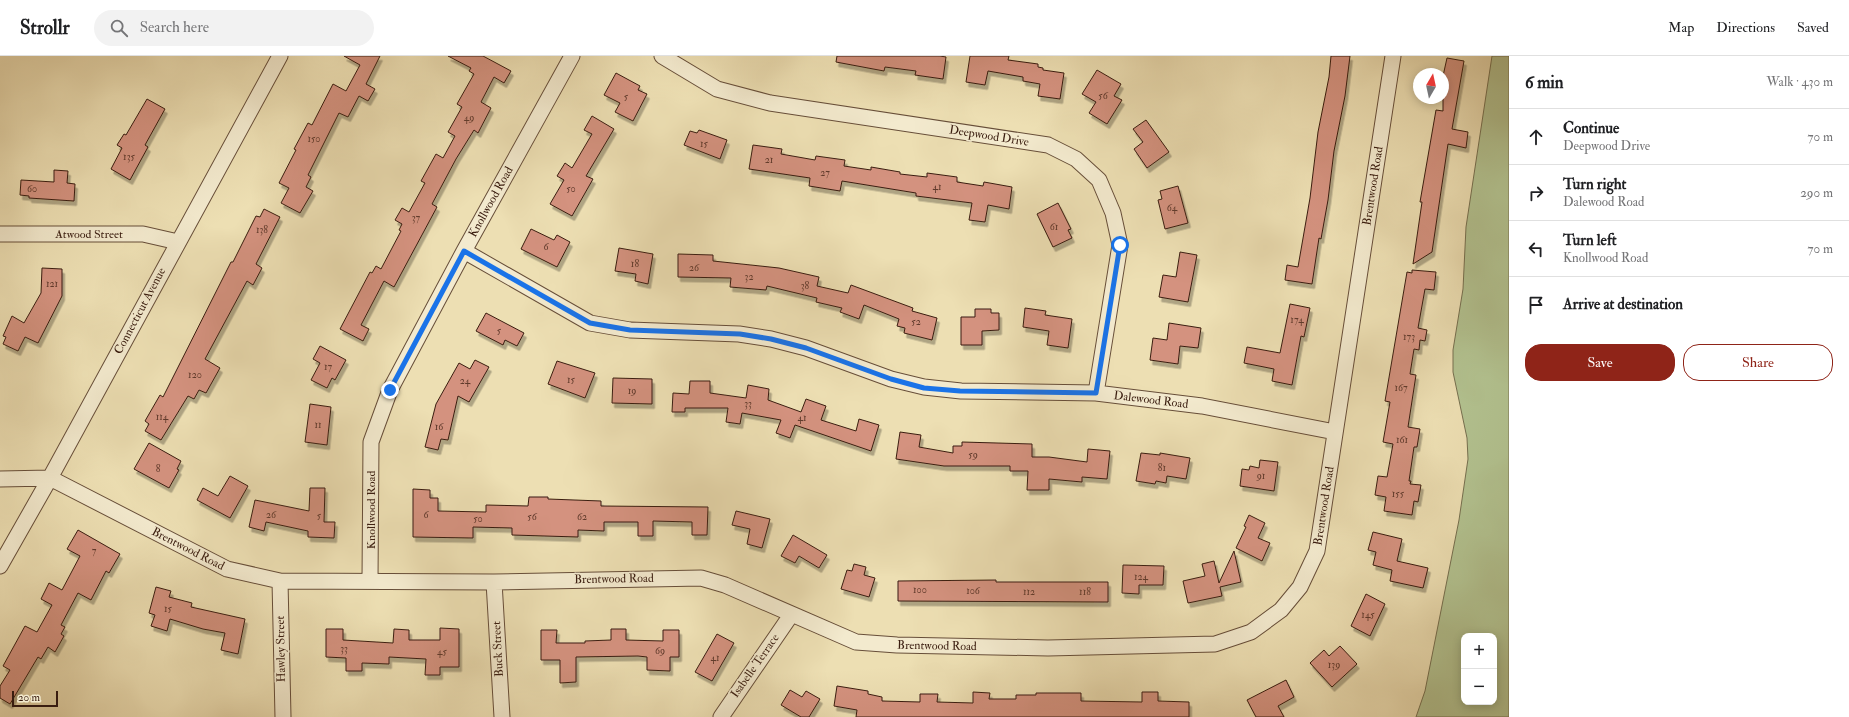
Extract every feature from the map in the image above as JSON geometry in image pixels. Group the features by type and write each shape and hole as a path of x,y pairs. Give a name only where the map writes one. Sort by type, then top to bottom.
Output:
{"street":[{"name":"Connecticut Avenue","path":"0,566 50,478 280,56"},
{"name":"Knollwood Road","path":"370,581 371,442 390,390 464,251 572,56"},
{"name":"Deepwood Drive","path":"662,56 717,89 770,103 1048,145 1076,159 1099,180 1113,213 1120,245 1096,393"},
{"name":"Brentwood Road","path":"50,478 227,569 280,581 494,582 701,578 726,585 791,615 856,642 897,645 1048,648 1216,644 1251,632 1281,610 1300,587 1317,551 1393,56"},
{"name":"Atwood Street","path":"0,234 143,234 178,242"},
{"name":"Dalewood Road","path":"464,251 590,323 630,330 740,334 771,339 806,348 891,379 924,388 960,391 1096,393 1202,406 1335,432"},
{"path":"0,479 50,478"},
{"name":"Hawley Street","path":"280,581 283,717"},
{"name":"Buck Street","path":"494,582 502,717"},
{"name":"Isabelle Terrace","path":"721,717 791,615"}],"green space":[{"path":"1492,56 1509,56 1509,717 1416,717 1425,691 1459,520 1468,459 1467,438 1453,372 1453,350 1463,289 1466,227"}],"building":[{"path":"344,56 380,56 366,84 375,89 368,101 359,96 348,117 339,113 308,175 311,177 306,187 313,191 300,213 281,203 289,188 279,183 296,150 294,149 308,123 312,125 333,84 346,91 360,65"},
{"path":"448,56 483,56 511,71 504,83 494,77 481,102 491,108 478,133 474,130 456,159 432,204 437,207 394,287 384,281 361,325 369,329 363,341 340,329 370,272 372,273 376,266 381,269 401,231 399,230 402,224 395,220 402,208 409,212 425,183 421,181 436,154 443,158 455,136 448,132 462,107 457,104 474,74 469,71 471,68"},
{"path":"837,56 946,57 943,79 915,75 916,71 885,67 884,71 836,62"},
{"path":"970,56 1009,56 1008,60 1038,64 1038,67 1043,68 1043,70 1064,73 1060,99 1038,96 1040,84 1023,81 1023,77 988,71 985,85 966,82"},
{"path":"1331,56 1350,56 1345,96 1334,151 1328,200 1321,239 1319,238 1312,284 1285,280 1287,265 1298,267 1310,198 1318,132 1329,77"},
{"path":"1447,58 1464,61 1452,129 1468,132 1466,148 1448,144 1432,252 1413,264 1422,202 1420,202 1436,110 1443,111 1443,104 1449,104 1449,68 1445,68"},
{"path":"1097,70 1121,84 1114,96 1122,100 1107,124 1089,113 1096,102 1082,94"},
{"path":"616,73 640,86 638,90 647,94 633,121 615,112 620,103 604,95"},
{"path":"147,99 165,109 145,145 148,147 130,180 111,169 122,148 117,145 124,134 126,135"},
{"path":"592,116 614,129 586,176 593,179 572,216 550,204 564,180 557,176 565,163 572,168 592,134 584,130"},
{"path":"1146,120 1169,152 1147,168 1134,149 1143,142 1133,129"},
{"path":"699,130 727,140 720,159 684,145 690,131 697,133"},
{"path":"753,145 782,149 781,154 815,160 816,156 845,160 844,166 871,170 871,167 900,172 900,174 927,177 927,173 957,177 957,182 983,186 984,182 1012,187 1009,209 988,205 985,222 969,220 972,203 916,196 916,193 842,181 840,191 809,186 810,178 749,169"},
{"path":"54,170 68,171 67,183 75,184 74,201 29,198 29,196 20,195 21,180 54,182"},
{"path":"1178,186 1188,223 1165,229 1158,200 1162,199 1160,191"},
{"path":"1058,203 1071,229 1068,230 1072,238 1053,247 1037,214"},
{"path":"264,209 280,217 256,264 262,268 253,285 247,281 205,359 220,368 206,393 199,390 194,399 188,396 161,440 145,431 149,424 145,421 160,395 163,397 231,262 233,262 256,216 260,217"},
{"path":"531,229 554,240 557,235 570,242 557,267 521,249"},
{"path":"619,248 653,254 648,284 635,281 636,274 615,271"},
{"path":"1180,252 1197,255 1188,302 1159,297 1163,275 1176,277"},
{"path":"678,254 713,255 713,261 779,268 819,277 817,286 848,293 851,285 913,308 912,311 937,318 932,340 904,333 905,328 897,326 899,319 864,305 859,319 840,312 842,308 816,302 817,298 767,286 766,290 730,287 731,278 678,277"},
{"path":"42,268 62,269 62,296 38,343 25,337 18,351 3,344 6,337 3,336 12,316 24,323 41,293"},
{"path":"1412,270 1436,272 1434,290 1425,289 1418,328 1427,330 1425,341 1420,340 1419,350 1414,349 1410,374 1416,375 1408,427 1420,429 1417,447 1414,447 1409,481 1411,481 1410,484 1421,485 1418,502 1414,501 1412,515 1384,511 1386,497 1375,495 1378,476 1387,477 1393,444 1383,442 1390,402 1385,401 1407,272 1412,273"},
{"path":"1290,304 1310,308 1304,337 1301,336 1292,385 1272,381 1274,369 1244,363 1247,347 1280,353"},
{"path":"1025,308 1046,311 1045,315 1072,319 1068,348 1047,345 1049,331 1023,327"},
{"path":"975,309 991,309 991,313 999,313 999,330 982,331 982,345 961,345 961,317 975,317"},
{"path":"486,313 524,333 517,346 505,340 503,345 476,331"},
{"path":"1169,323 1201,328 1198,348 1180,346 1178,364 1150,360 1153,338 1167,340"},
{"path":"320,346 346,360 335,380 332,378 327,388 311,380 320,363 313,359"},
{"path":"475,360 489,367 469,402 458,396 448,440 441,439 438,450 425,447 436,404 459,363 470,369"},
{"path":"557,361 595,373 585,398 548,384"},
{"path":"613,378 652,379 652,404 612,403"},
{"path":"690,381 710,381 710,393 746,398 748,385 769,389 768,400 801,412 806,399 826,406 821,420 856,431 859,419 879,425 871,451 795,425 790,438 776,433 781,420 742,413 740,424 726,422 728,408 685,408 685,412 672,412 673,393 689,394"},
{"path":"310,404 331,407 327,445 305,442"},
{"path":"900,432 921,435 919,447 953,453 953,446 962,446 962,442 1032,444 1032,457 1049,457 1087,462 1088,449 1110,451 1107,479 1082,477 1082,482 1049,479 1049,490 1027,490 1028,471 1010,471 1010,466 944,466 896,459"},
{"path":"149,443 181,461 177,469 179,470 169,488 134,469"},
{"path":"1141,453 1160,455 1160,453 1190,458 1186,479 1167,476 1166,483 1156,481 1155,484 1136,481"},
{"path":"1260,460 1278,462 1274,491 1240,486 1242,469 1249,470 1250,466 1259,468"},
{"path":"230,476 248,486 230,518 197,500 203,488 218,496"},
{"path":"310,488 325,488 324,522 335,522 334,538 308,537 308,531 266,522 264,531 249,527 255,500 309,511"},
{"path":"413,489 430,490 430,498 438,498 438,511 486,512 486,505 528,506 529,497 601,501 601,506 708,507 707,535 692,535 692,522 653,521 653,536 638,536 638,522 604,522 604,531 578,530 578,537 512,535 512,528 473,527 473,538 413,537"},
{"path":"736,511 770,519 762,548 747,544 750,529 732,525"},
{"path":"1249,515 1265,523 1258,538 1270,543 1262,561 1236,548 1246,527 1244,526"},
{"path":"78,530 120,554 109,573 106,571 91,600 78,593 61,625 65,627 61,634 64,636 55,652 48,647 41,659 38,657 10,704 0,698 0,686 10,670 3,666 25,626 37,632 52,605 41,599 49,583 62,590 80,556 67,549"},
{"path":"1373,532 1402,539 1397,561 1428,568 1423,588 1390,581 1392,570 1373,565 1376,552 1368,550"},
{"path":"793,535 827,555 819,568 799,556 795,563 781,556"},
{"path":"1234,551 1241,582 1220,587 1222,596 1188,603 1183,581 1205,576 1202,564 1214,561 1219,583"},
{"path":"854,564 866,567 864,575 875,578 869,597 841,589 847,570 852,571"},
{"path":"1123,565 1164,566 1163,585 1139,585 1139,594 1122,593"},
{"path":"996,580 996,582 1108,582 1108,602 898,601 898,581"},
{"path":"156,587 171,591 169,597 192,603 191,607 245,619 238,654 221,650 225,633 203,629 170,619 167,631 151,626 155,615 149,613"},
{"path":"1366,594 1385,604 1370,636 1351,626"},
{"path":"440,628 459,629 459,667 440,667 440,675 425,675 426,659 389,657 389,664 362,663 362,671 346,671 346,658 326,657 326,629 343,629 343,640 393,643 394,629 409,630 409,640 440,640"},
{"path":"611,629 626,629 626,640 663,641 663,630 679,630 679,657 670,657 670,671 647,670 647,657 576,657 576,682 560,683 560,660 541,660 541,630 557,630 556,643 585,643 585,641 611,640"},
{"path":"717,634 734,643 712,681 695,672"},
{"path":"1340,646 1357,664 1332,687 1310,663 1324,650 1329,656"},
{"path":"1286,680 1294,697 1278,706 1284,717 1256,717 1247,700"},
{"path":"837,686 868,691 868,694 882,697 882,701 920,702 920,694 938,694 937,702 973,703 973,692 990,693 989,699 1016,699 1016,695 1036,695 1036,693 1081,693 1081,701 1142,702 1142,692 1158,692 1158,701 1189,702 1189,717 856,717 857,710 834,706"},
{"path":"790,690 802,697 806,691 820,699 809,717 801,717 781,705"}],"route":[{"path":"390,390 464,251 590,323 630,330 740,334 771,339 806,348 891,379 924,388 960,391 1096,393 1120,245"}]}
